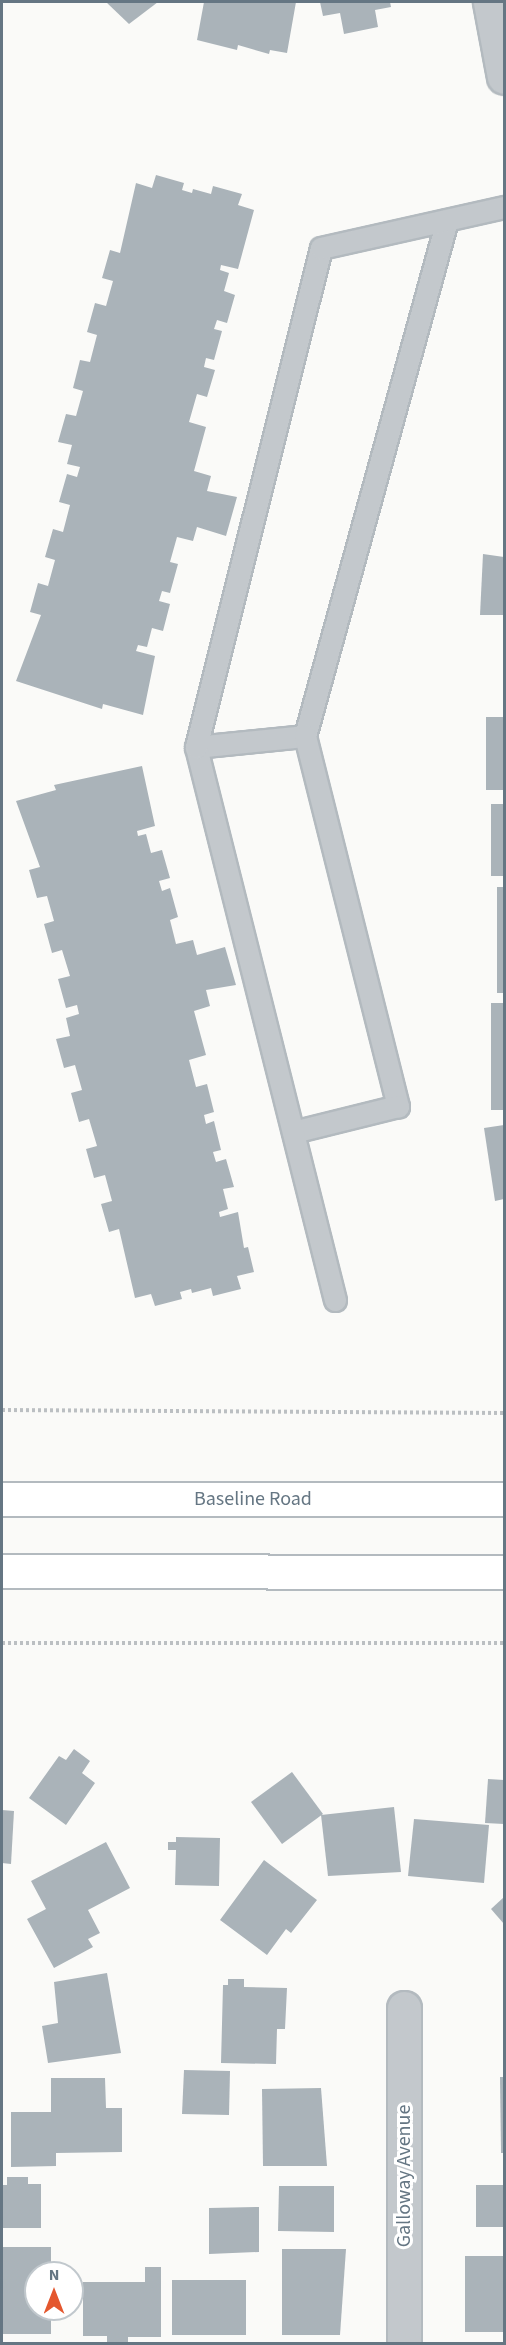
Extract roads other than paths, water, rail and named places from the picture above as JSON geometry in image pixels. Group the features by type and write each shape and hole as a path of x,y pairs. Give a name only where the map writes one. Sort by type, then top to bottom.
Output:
{"main road":[{"name":"Baseline Road","path":"2,1499 504,1499"},
{"path":"2,1571 504,1572"}],"street":[{"path":"490,2 504,77"},
{"name":"Galloway Avenue","path":"404,2008 404,2343"}],"lane":[{"path":"335,1300 196,747 321,248 504,207"},
{"path":"293,1132 398,1106 305,736 447,220"},
{"path":"196,747 305,736"}]}
